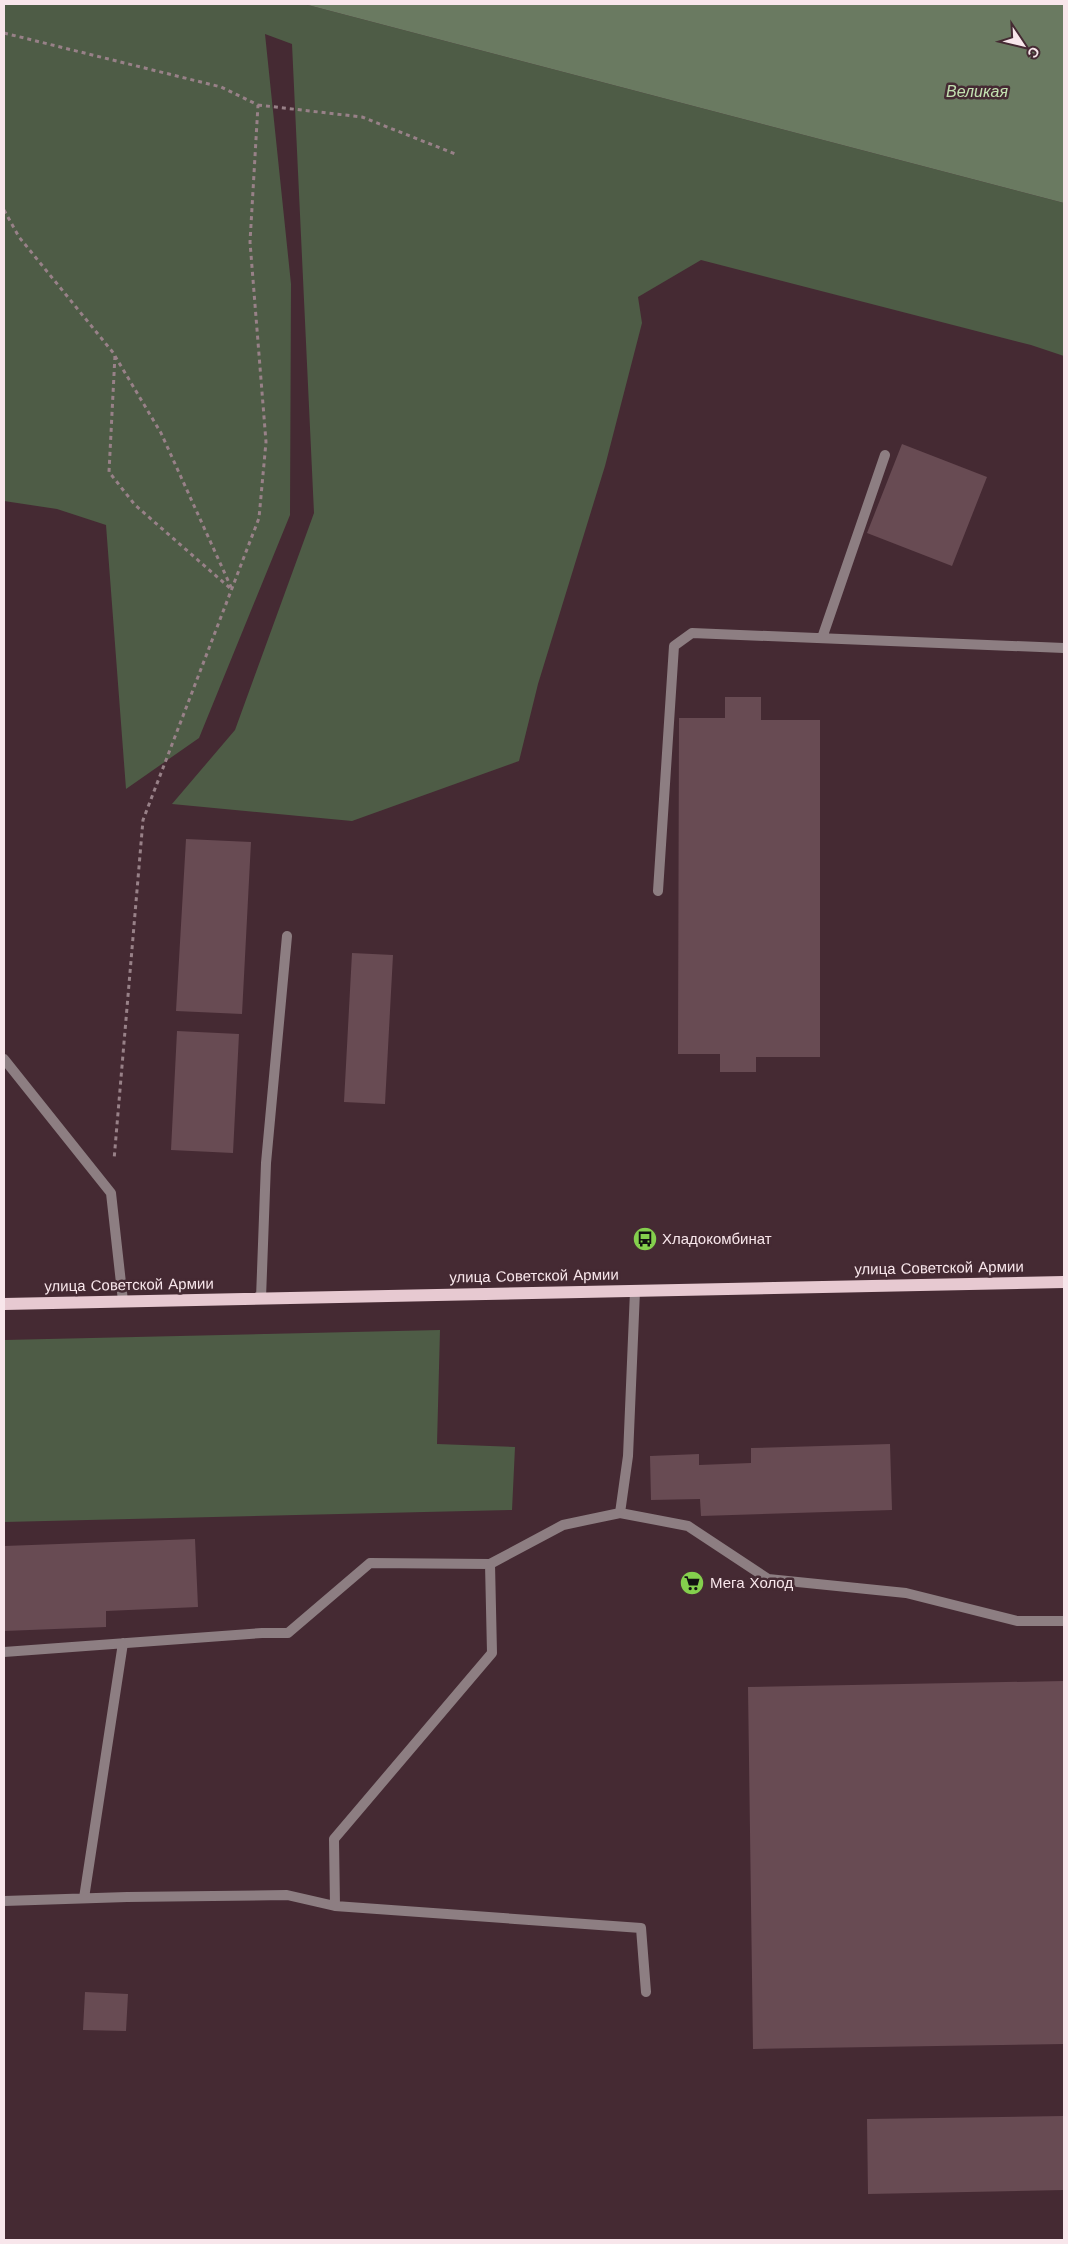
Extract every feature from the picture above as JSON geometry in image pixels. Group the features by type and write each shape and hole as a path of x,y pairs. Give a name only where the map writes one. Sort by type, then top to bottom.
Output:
{"main road":[{"name":"улица Советской Армии","path":"4,1304 1064,1282"}],"street":[{"path":"822,638 885,454"},
{"path":"658,891 674,646 692,633 1064,648"},
{"path":"261,1298 266,1162 287,936"},
{"path":"4,1059 112,1193 123,1301"},
{"path":"620,1513 628,1456 635,1291"},
{"path":"4,1652 262,1633 288,1633 370,1563 490,1564 563,1525 620,1513 688,1526 768,1579 906,1594 1018,1621 1064,1621"},
{"path":"335,1906 334,1839 492,1653 490,1564"},
{"path":"84,1898 123,1643"},
{"path":"4,1901 287,1895 335,1906 641,1928 646,1992"}],"path":[{"path":"4,33 220,87 258,105 362,117 458,155"},
{"path":"112,1193 143,820 258,518 266,442 250,242 258,105"},
{"path":"4,210 19,237 115,355 161,433 231,589"},
{"path":"115,355 109,472 135,505 231,589"}],"shaded area":[{"path":"4,4 304,4 1064,203 1064,356 1031,345 701,260 638,297 642,323 605,466 538,684 519,761 352,821 172,804 235,730 314,513 292,44 265,34 291,284 290,515 199,738 126,789 106,525 57,509 4,501"},
{"path":"440,1330 437,1444 515,1447 512,1510 4,1522 4,1340"}],"water":[{"name":"Великая","path":"304,4 1064,4 1064,203"}],"building":[{"path":"902,444 987,477 952,566 867,533"},
{"path":"725,697 761,697 761,720 820,720 820,1057 756,1057 756,1072 720,1072 720,1054 678,1054 679,718 725,718"},
{"path":"186,839 251,842 242,1014 176,1011"},
{"path":"352,953 393,955 385,1104 344,1102"},
{"path":"177,1031 239,1034 233,1153 171,1150"},
{"path":"890,1444 892,1510 701,1516 700,1499 651,1500 650,1456 699,1454 699,1465 751,1463 751,1448"},
{"path":"195,1539 198,1607 106,1611 106,1627 4,1631 4,1546"},
{"path":"1064,1681 1064,2044 753,2049 748,1687"},
{"path":"85,1992 128,1994 126,2031 83,2030"},
{"path":"1064,2116 1064,2190 868,2194 867,2119"}],"place":[{"name":"Хладокомбинат","path":"645,1239"},
{"name":"Мега Холод","path":"692,1583"}]}
